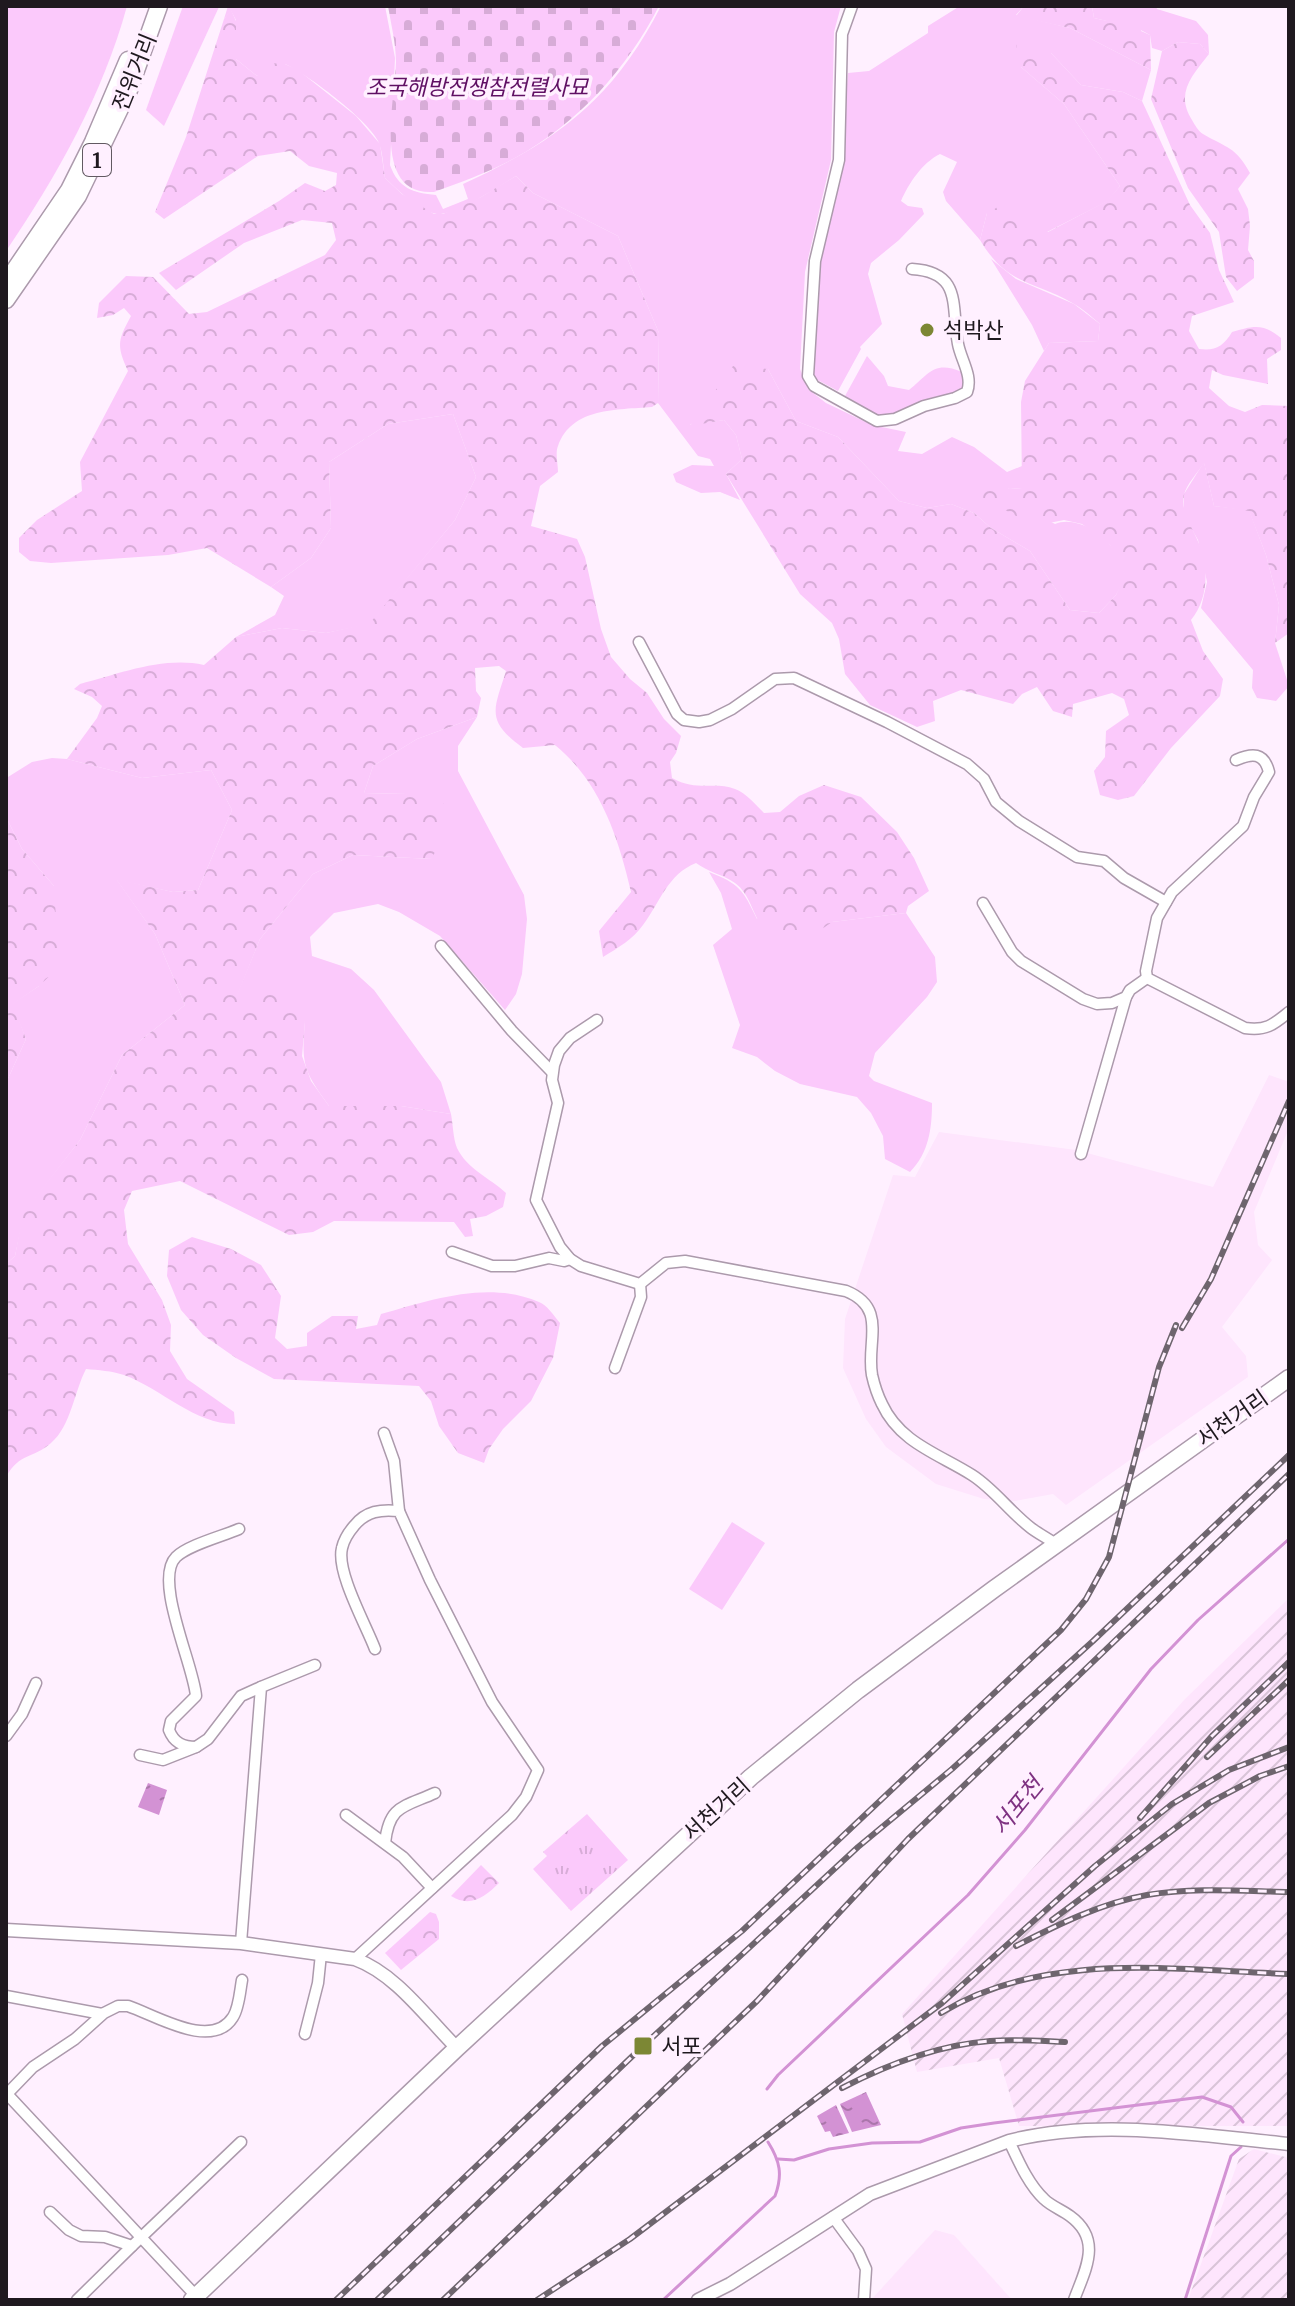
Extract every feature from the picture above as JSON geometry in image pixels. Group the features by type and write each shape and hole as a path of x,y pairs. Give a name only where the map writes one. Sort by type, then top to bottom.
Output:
{"main road":[{"name":"전위거리","path":"6,282 69,190 119,85 148,6"},
{"name":"전위거리","path":"6,300 78,196 129,90 159,6"},
{"name":"서천거리","path":"194,2298 457,2048 751,1777 858,1690 1289,1378"}],"street":[{"path":"852,6 842,44 839,160 815,261 808,376 814,386 877,421 895,419 924,406 955,398 967,392 969,387 958,345 953,295 943,278 931,270 912,269"},
{"path":"639,642 677,714 684,720 710,720 732,709 775,679 794,678 967,764 984,779 996,802 1019,821 1077,857 1104,861 1124,878 1166,902"},
{"path":"1081,1154 1126,997 1130,990 1147,978 1157,918 1172,892 1243,826 1254,797 1269,772 1267,763 1260,755 1251,754 1236,760"},
{"path":"983,903 1012,952 1021,961 1097,1004 1112,1003 1126,997"},
{"path":"441,946 512,1031 552,1072"},
{"path":"1147,978 1245,1028 1260,1030 1289,1012"},
{"path":"597,1020 570,1038 559,1051 552,1072 558,1103 536,1200 560,1247 570,1259 581,1266 640,1284"},
{"path":"452,1252 492,1266 515,1266 549,1258 570,1259"},
{"path":"640,1284 666,1263 685,1261 846,1291 861,1297 868,1305 873,1325 872,1374 882,1406 899,1428 920,1447 973,1475 1031,1527 1057,1545"},
{"path":"615,1368 641,1297 640,1284"},
{"path":"355,1959 512,1815 526,1797 538,1770 492,1702 430,1580 399,1511 394,1461 384,1433"},
{"path":"375,1649 343,1569 341,1551 345,1536 369,1513 399,1511"},
{"path":"196,1747 177,1743 169,1730 171,1721 196,1696 170,1586 170,1567 179,1554 239,1529"},
{"path":"140,1755 163,1760 196,1747 208,1739 241,1696 315,1665"},
{"path":"6,1736 22,1714 36,1683"},
{"path":"241,1943 261,1687"},
{"path":"385,1843 392,1815 410,1801 435,1793"},
{"path":"346,1815 403,1857 432,1888"},
{"path":"6,1930 241,1943 355,1959 372,1966 391,1981 457,2048"},
{"path":"305,2034 318,1983 321,1954"},
{"path":"194,2298 137,2243 6,2094 33,2067 75,2039 102,2014 118,2006 128,2006 183,2028 212,2033 220,2031 234,2016 242,1980"},
{"path":"6,1996 102,2014"},
{"path":"698,2300 730,2284 870,2194 1029,2135 1133,2131 1289,2144"},
{"path":"1009,2141 1024,2172 1044,2200 1073,2218 1087,2238 1090,2262 1074,2300"},
{"path":"77,2300 241,2142"},
{"path":"50,2212 69,2230 81,2236 137,2243"},
{"path":"833,2217 858,2251 866,2269 864,2300"}],"shaded area":[{"path":"1269,1075 1289,1082 1289,1128 1254,1212 1258,1245 1272,1260 1222,1327 1246,1356 1248,1377 1066,1505 1053,1494 1015,1501 984,1499 936,1484 886,1447 866,1419 843,1368 845,1319 893,1175 915,1177 939,1132 1076,1150 1213,1187"},
{"path":"1289,1598 1289,2126 1019,2126 999,2058 917,2072 902,2014 1185,1699"},
{"path":"1254,2149 1289,2158 1289,2300 1188,2300 1239,2159"},
{"path":"935,2230 954,2235 1012,2300 871,2300"}],"green space":[{"path":"6,6 127,6 105,71 77,133 6,251"},
{"path":"183,6 219,7 164,126 146,110"},
{"path":"228,6 385,6 395,58 390,165 402,184 413,191 436,195 443,209 468,199 463,184 527,151 579,114 623,67 661,6 841,6 834,32 831,160 805,272 800,369 808,389 826,403 872,425 906,432 898,451 922,454 952,437 974,447 1007,472 1022,466 1022,488 981,485 1055,524 1077,523 1100,535 1111,546 1126,576 1116,595 1099,613 1070,610 1030,551 991,528 974,513 951,504 927,508 899,501 838,437 796,421 768,369 690,425 724,420 736,435 742,459 726,474 740,500 720,492 701,493 676,482 673,474 692,465 714,466 710,459 698,456 658,403 659,333 618,236 533,193 516,176 454,211 437,214 423,209 385,178 378,141 362,121 336,98 285,64 257,76 236,59 236,20 231,11 224,19"},
{"name":"조국해방전쟁참전렬사묘","path":"388,6 659,6 616,73 559,129 505,163 434,192 414,189 401,179 394,163 391,122 396,55"},
{"path":"960,6 1024,6 1016,15 1070,28 1151,70 1142,101 1123,92 1081,85 1051,53 1021,67 1064,104 1120,186 1108,201 1047,232 987,213 980,240 946,201 943,192 957,162 940,154 933,158 917,174 901,201 908,206 922,208 924,214 871,263 868,274 882,324 860,347 838,391 812,377 822,252 842,143 848,73 869,71 928,33 928,26"},
{"path":"1024,6 1092,6 1094,18 1110,21 1134,16 1140,23 1141,31 1150,35 1151,70 1070,28 1016,16"},
{"path":"1092,6 1156,6 1157,9 1196,21 1208,35 1209,54 1200,44 1178,42 1162,51 1152,48 1150,35 1124,21 1094,18"},
{"path":"231,10 236,21 236,59 257,76 270,63 285,64 298,70 356,116 380,144 385,178 402,194 434,214 443,214 481,197 516,176 533,193 618,236 659,333 658,403 652,407 597,413 574,424 558,446 558,472 540,486 531,526 577,539 585,557 601,629 611,657 647,693 664,719 681,736 670,762 672,778 698,786 735,789 764,813 780,812 799,796 824,785 861,797 897,832 914,858 929,891 908,906 906,913 832,922 802,943 771,936 760,924 741,888 696,863 671,881 635,935 603,957 599,931 631,892 605,811 584,776 555,745 523,748 503,730 498,722 496,705 506,671 499,666 475,668 476,691 481,698 477,717 417,739 373,766 364,793 406,794 441,800 450,815 432,859 353,855 313,874 260,939 237,996 269,991 293,996 305,1022 302,1056 311,1081 329,1106 401,1106 451,1114 457,1148 473,1168 506,1193 503,1207 486,1216 470,1219 473,1236 465,1237 454,1222 334,1221 313,1232 289,1235 180,1181 132,1191 124,1210 128,1244 162,1300 171,1325 170,1351 187,1379 234,1412 235,1424 192,1412 124,1375 86,1369 58,1436 44,1448 16,1463 6,1477 6,1264 15,1256 23,1213 80,1140 122,1055 185,1005 155,934 116,879 173,892 198,890 232,810 211,770 142,778 67,759 97,718 102,706 92,697 74,689 80,684 157,664 204,665 236,637 282,628 326,633 370,623 455,520 476,477 453,414 388,424 329,462 331,528 311,558 271,587 207,548 168,555 51,563 30,561 19,552 19,538 37,520 82,491 80,462 128,371 120,343 131,316 124,308 113,315 97,318 99,303 126,276 153,277 189,314 207,312 325,255 336,240 332,223 302,220 244,243 176,290 159,273 305,183 325,191 336,185 337,173 309,166 290,151 258,156 164,219 155,212 186,137 224,19"},
{"path":"1178,42 1200,44 1209,54 1192,77 1185,93 1192,120 1201,133 1235,153 1250,173 1238,189 1248,209 1248,250 1254,261 1254,278 1237,291 1226,277 1219,232 1188,188 1151,99 1162,51"},
{"path":"1016,44 1051,53 1081,85 1123,92 1142,101 1190,205 1210,233 1219,270 1234,302 1192,316 1189,331 1199,349 1218,347 1232,332 1252,327 1269,330 1281,338 1281,350 1267,359 1268,384 1212,370 1209,388 1229,406 1245,412 1262,405 1289,406 1289,633 1275,643 1279,605 1266,555 1249,511 1214,506 1204,463 1187,487 1183,501 1200,547 1206,580 1202,601 1191,620 1203,651 1223,679 1220,696 1171,748 1134,796 1118,800 1100,795 1094,771 1105,757 1106,731 1129,715 1124,699 1112,693 1073,704 1072,717 1053,711 1037,687 1022,694 1013,704 961,690 933,701 935,721 917,727 870,705 845,674 839,639 832,623 800,594 726,474 742,459 736,435 724,420 690,426 733,366 768,369 796,421 838,437 899,501 927,508 951,504 974,513 991,528 1030,551 1070,610 1099,613 1116,595 1125,575 1110,545 1082,524 1064,520 1034,526 982,497 980,485 992,474 1009,489 1022,488 1021,402 1025,381 1049,343 1098,341 1100,324 1074,304 1022,281 1001,266 980,240 987,213 1007,202 1048,232 1107,201 1120,186 1064,104 1021,67"},
{"path":"991,259 1016,279 1074,304 1100,324 1098,341 1049,343 1044,351 1032,325"},
{"path":"867,356 884,376 888,386 909,390 932,370 945,368 962,372 964,386 959,393 934,397 895,416 880,416 845,396"},
{"path":"453,414 476,477 455,520 370,624 326,633 282,628 236,637 275,615 284,596 271,587 311,558 331,528 329,462 388,424"},
{"path":"1204,462 1214,506 1249,510 1266,555 1279,605 1275,643 1289,686 1276,701 1257,698 1252,688 1253,670 1201,608 1207,582 1198,540 1184,515 1184,494"},
{"path":"477,717 458,746 458,771 524,895 527,919 522,974 516,994 505,1010 440,936 399,912 378,904 334,913 310,937 312,956 351,969 374,990 441,1082 451,1114 401,1106 329,1106 306,1067 305,1022 236,997 260,939 313,874 353,855 432,859 406,794 364,793 373,766 417,739"},
{"path":"52,758 142,778 211,770 232,810 198,890 173,892 117,880 155,934 185,1005 122,1055 80,1140 24,1213 15,1256 6,1264 6,1083 26,1039 12,1004 39,986 54,886 22,849 6,817 8,777 32,762"},
{"path":"6,817 22,849 54,886 59,967 13,1004 26,1039 6,1083"},
{"path":"709,872 728,880 739,889 757,919 832,922 906,913 935,957 937,982 875,1053 869,1076 874,1081 932,1103 928,1140 910,1172 885,1159 883,1136 871,1113 857,1097 800,1084 757,1057 732,1048 740,1025 713,945 732,929 721,893"},
{"path":"192,1237 231,1249 261,1265 281,1296 275,1338 287,1349 307,1346 307,1333 332,1316 358,1316 356,1329 377,1325 381,1314 480,1292 520,1296 545,1306 560,1323 553,1358 531,1401 503,1429 489,1449 484,1463 458,1453 439,1426 431,1401 419,1386 274,1379 203,1335 181,1310 167,1276 169,1250"},
{"path":"732,1522 765,1543 722,1610 689,1589"},
{"path":"587,1814 628,1860 571,1911 533,1869 547,1856 543,1852"},
{"path":"481,1865 499,1883 488,1893 471,1901 451,1896"},
{"path":"430,1912 436,1914 439,1922 439,1939 401,1970 385,1953"}],"water":[{"path":"148,1783 167,1790 159,1815 138,1807"},
{"path":"866,2092 881,2125 852,2132 840,2104"},
{"path":"836,2105 849,2133 833,2137 830,2131 825,2132 817,2116"}],"waterway":[{"name":"서포천","path":"767,2089 778,2075 968,1895 1025,1830 1151,1669 1198,1620 1289,1539"},
{"path":"778,2159 794,2160 829,2149 872,2143 920,2142 961,2128 994,2123 1202,2097 1231,2107 1243,2122"},
{"name":"서포천","path":"663,2300 775,2196 779,2168 768,2142"},
{"path":"1185,2300 1231,2156 1241,2147"}],"railway":[{"path":"1182,1328 1211,1279 1289,1101"},
{"path":"336,2300 602,2046 742,1931 1061,1630 1086,1599 1109,1557 1159,1367 1176,1325"},
{"path":"377,2300 643,2046 858,1847 952,1769 1093,1641 1289,1455"},
{"path":"443,2300 757,2001 908,1839 1289,1474"},
{"path":"1140,1818 1212,1736 1289,1662"},
{"path":"1207,1757 1289,1680"},
{"path":"537,2300 630,2239 942,2003 1095,1866 1172,1804 1229,1770 1289,1747"},
{"path":"1052,1920 1209,1803 1260,1776 1289,1766"},
{"path":"1016,1946 1096,1909 1147,1895 1200,1890 1289,1892"},
{"path":"941,2013 981,1993 1023,1980 1066,1972 1155,1968 1289,1974"},
{"path":"842,2088 895,2064 951,2047 999,2040 1065,2042"}],"place":[{"name":"석박산","path":"927,330"},
{"name":"서포","path":"643,2046"}]}
